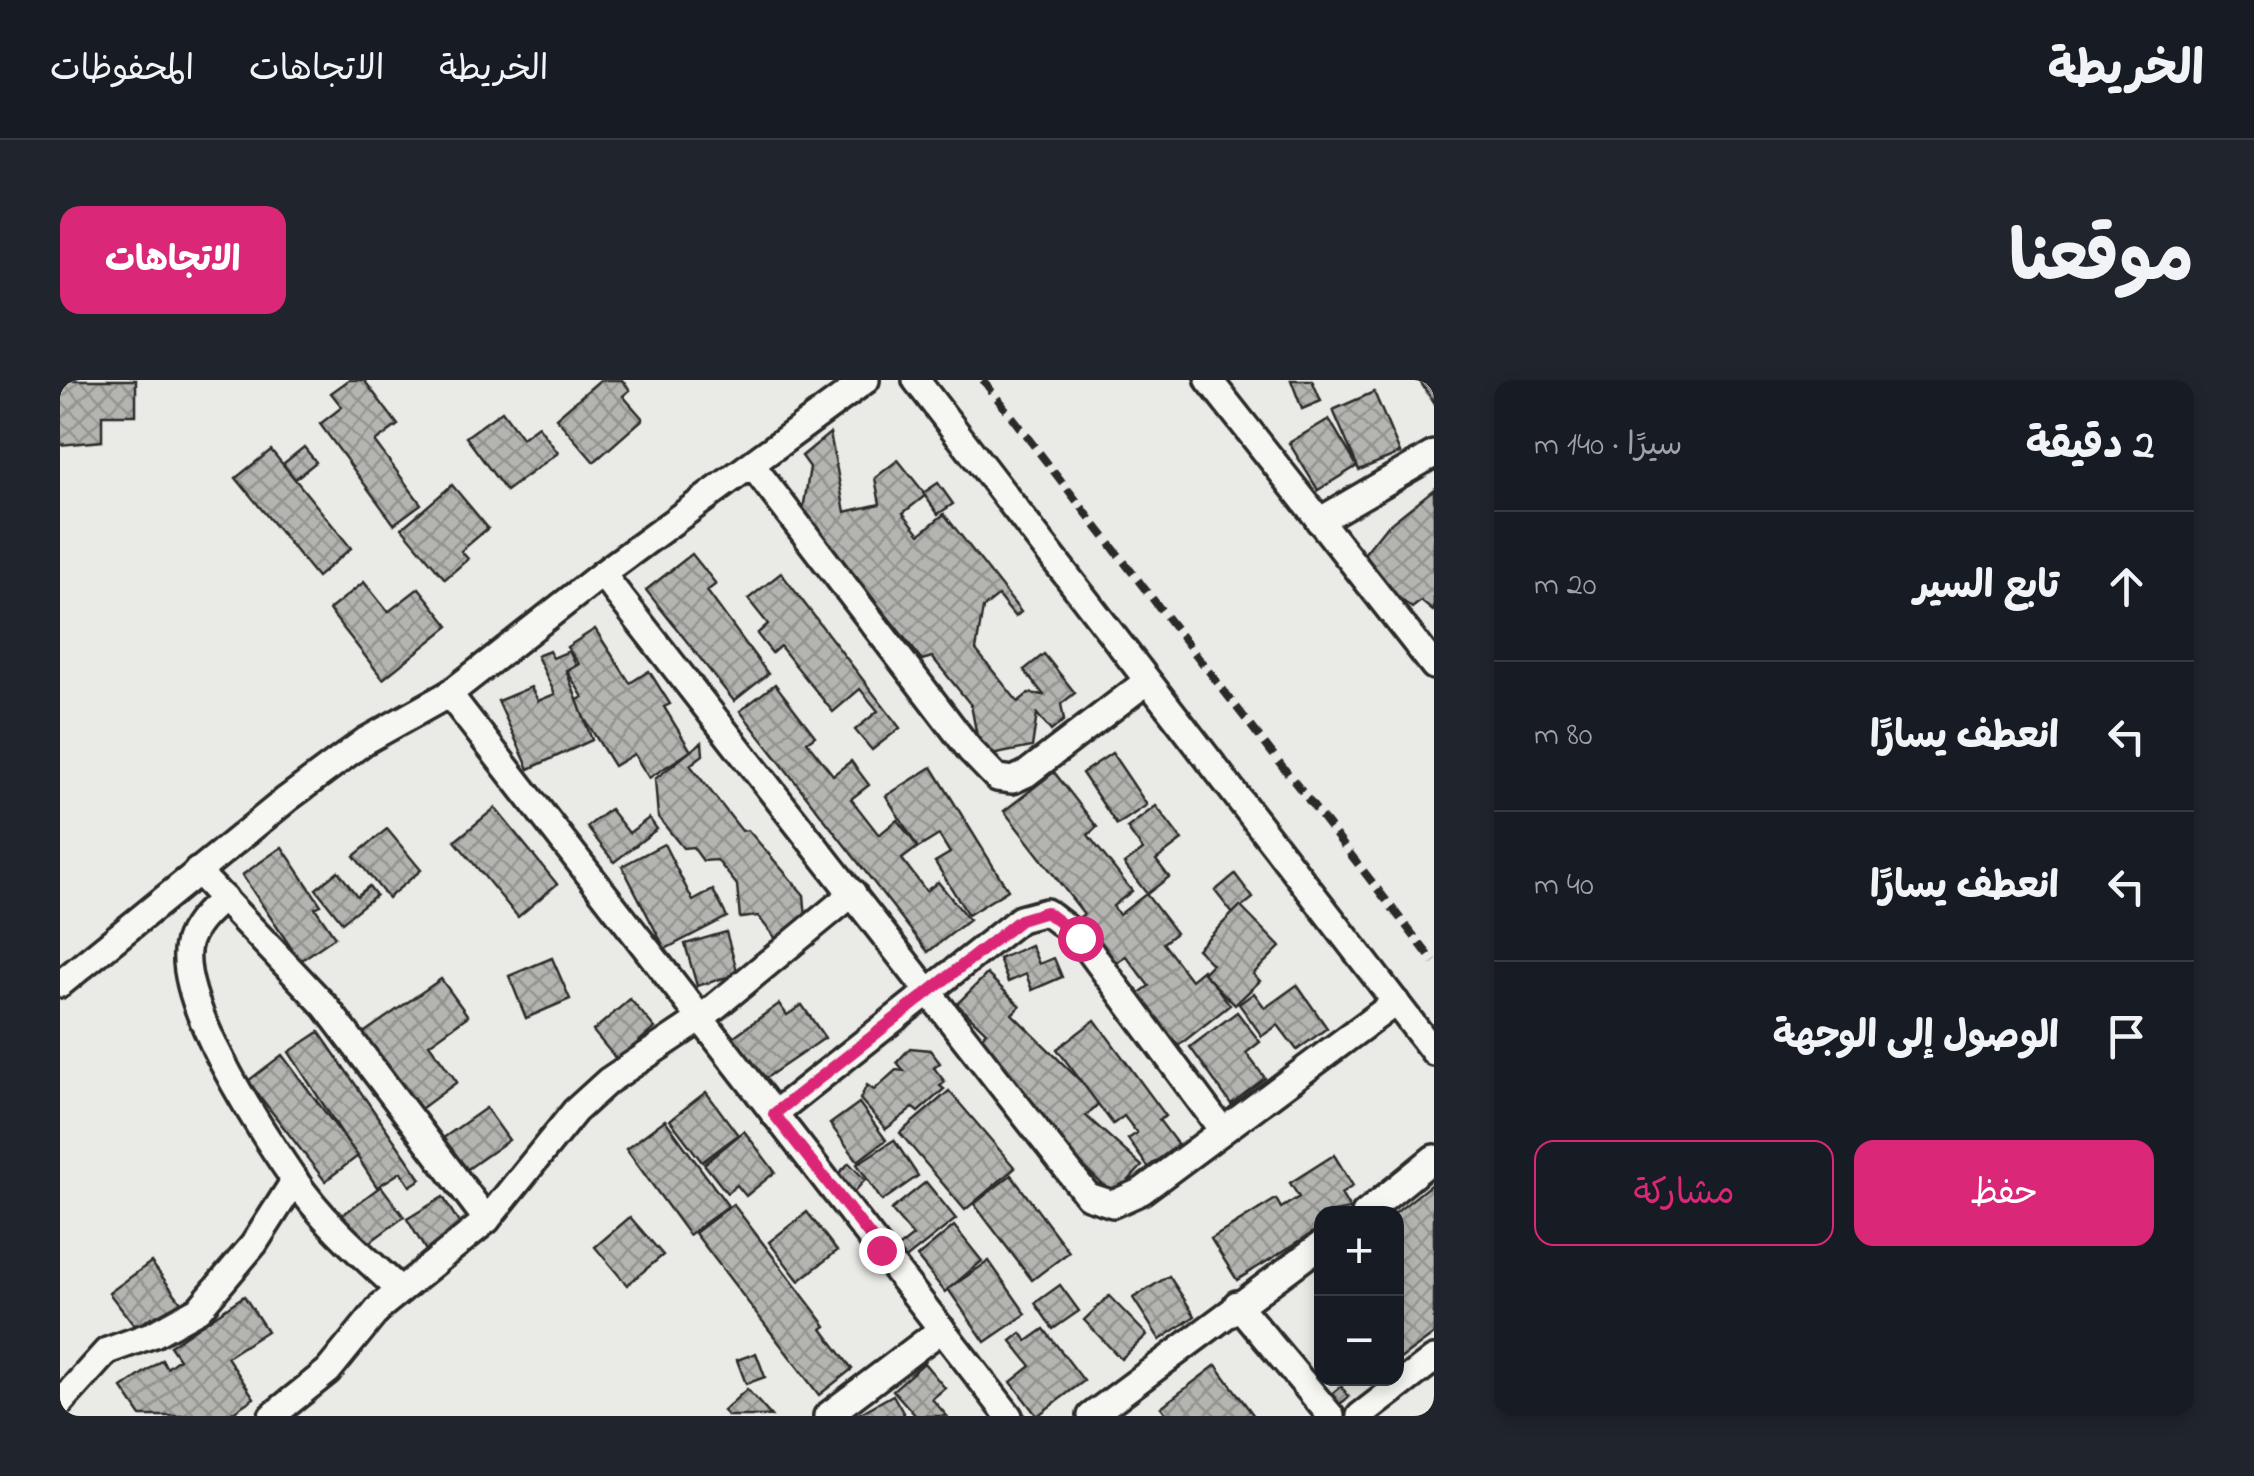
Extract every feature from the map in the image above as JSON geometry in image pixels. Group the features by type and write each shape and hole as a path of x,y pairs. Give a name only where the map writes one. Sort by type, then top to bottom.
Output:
{"street":[{"path":"60,984 197,870 365,740 450,694 602,574 866,380"},
{"path":"916,380 1434,1052"},
{"path":"1210,380 1319,521 1424,634 1434,666"},
{"path":"1319,521 1434,454"},
{"path":"752,464 970,750 997,778 1013,780 1026,774 1146,682"},
{"path":"602,574 1088,1196 1113,1204 1124,1201 1396,1002"},
{"path":"450,694 1009,1416"},
{"path":"197,870 326,1007 486,1220"},
{"path":"272,1416 328,1371 400,1290 486,1220 575,1111 608,1081 699,1020 853,893"},
{"path":"224,898 208,912 188,940 187,959 198,1010 229,1073 294,1180 400,1290"},
{"path":"774,1114 1020,920 1046,912 1058,917 1080,938 1222,1130"},
{"path":"1375,1206 1434,1158"},
{"path":"69,1416 60,1403 107,1351 154,1334 199,1308 254,1244 294,1180"},
{"path":"1090,1416 1314,1250"},
{"path":"1237,1304 1331,1416"},
{"path":"827,1416 942,1330"},
{"path":"1360,1416 1434,1360"}],"building":[{"path":"60,380 136,380 136,415 102,415 102,441 60,445"},
{"path":"349,380 364,380 398,425 375,442 421,504 394,524 320,424 342,407 331,393"},
{"path":"600,380 622,380 630,390 623,396 643,419 594,462 556,418"},
{"path":"1291,380 1312,380 1321,401 1302,409"},
{"path":"1419,380 1434,380 1434,403"},
{"path":"1374,392 1400,453 1359,470 1333,410"},
{"path":"502,411 522,438 538,426 558,453 506,491 466,437"},
{"path":"1329,419 1357,466 1318,490 1289,443"},
{"path":"830,433 845,512 880,504 875,478 898,460 926,495 903,513 920,534 944,514 1021,612 1015,617 998,596 983,608 976,650 1018,702 1029,693 1044,695 1024,670 1044,654 1075,693 1061,704 1064,720 1051,731 1037,714 1032,747 981,757 971,705 932,657 922,660 803,510 810,467 802,456"},
{"path":"304,447 316,462 295,479 283,464"},
{"path":"271,450 351,548 317,577 236,478"},
{"path":"938,483 953,504 938,514 923,493"},
{"path":"452,485 488,528 461,551 468,559 445,579 402,528"},
{"path":"1434,489 1433,611 1421,601 1412,608 1391,592 1364,554 1384,529"},
{"path":"692,554 716,584 707,591 768,674 734,701 646,590"},
{"path":"781,573 900,728 872,750 855,730 878,711 860,689 833,712 780,646 772,653 757,634 768,624 748,599"},
{"path":"364,582 388,612 419,588 449,626 383,679 329,610"},
{"path":"595,629 630,683 649,671 670,704 664,707 691,751 649,778 634,754 614,766 574,702 583,697 567,671 579,664 567,647"},
{"path":"549,651 553,658 569,651 576,665 566,670 592,740 529,769 498,701 531,687 538,701 555,694 537,656"},
{"path":"775,684 815,736 807,742 833,775 851,761 869,785 851,799 879,835 897,820 918,847 902,859 926,891 938,882 969,920 928,952 740,711"},
{"path":"702,742 703,755 690,765 742,831 748,830 804,895 806,919 783,937 775,938 758,916 740,918 737,885 717,860 703,861 693,847 683,848 658,817 655,779"},
{"path":"1112,753 1147,805 1117,825 1082,773"},
{"path":"932,767 1008,890 968,915 935,862 950,853 939,835 918,848 886,796"},
{"path":"1054,772 1097,827 1088,835 1132,891 1113,906 1119,915 1146,894 1176,933 1163,943 1191,980 1203,970 1230,1005 1178,1046 1138,994 1149,986 1126,956 1108,970 1071,923 1084,914 1004,811"},
{"path":"1156,806 1182,840 1156,860 1169,877 1147,894 1124,864 1143,850 1127,828"},
{"path":"495,808 557,884 518,917 455,841"},
{"path":"610,809 629,833 649,818 657,829 614,862 587,827"},
{"path":"387,829 421,870 388,898 354,856"},
{"path":"664,844 693,901 713,890 727,917 665,949 622,866"},
{"path":"282,847 321,905 315,908 335,937 300,961 242,875"},
{"path":"338,871 357,896 369,886 376,895 342,922 316,889"},
{"path":"1235,874 1253,898 1233,914 1215,891"},
{"path":"1240,906 1280,947 1253,974 1260,981 1235,1005 1203,973 1212,964 1197,949"},
{"path":"726,932 738,974 697,986 685,944"},
{"path":"1031,945 1039,964 1054,958 1062,977 1032,990 1026,974 1008,982 999,959"},
{"path":"552,958 570,999 526,1018 509,976"},
{"path":"987,974 1020,1006 1012,1014 1101,1101 1086,1116 1142,1166 1114,1196 967,1052 986,1032 957,1004"},
{"path":"441,979 468,1016 429,1044 457,1082 418,1111 362,1034"},
{"path":"1297,985 1327,1028 1297,1050 1278,1025 1262,1036 1239,1004 1254,993 1265,1008"},
{"path":"630,999 655,1028 617,1060 593,1031"},
{"path":"779,1004 787,1015 802,1005 825,1038 760,1082 730,1039"},
{"path":"1237,1012 1260,1042 1246,1053 1265,1078 1231,1104 1190,1047"},
{"path":"1095,1020 1166,1116 1159,1120 1178,1145 1148,1167 1128,1139 1137,1133 1124,1116 1113,1124 1057,1049"},
{"path":"319,1032 421,1179 410,1186 401,1172 377,1187 289,1052"},
{"path":"910,1048 930,1050 940,1063 934,1068 945,1082 940,1086 944,1089 918,1112 913,1108 886,1129 860,1099 867,1085 874,1090 896,1070 904,1071 897,1062"},
{"path":"282,1055 358,1156 325,1181 248,1081"},
{"path":"949,1091 1015,1168 965,1210 900,1133"},
{"path":"706,1092 738,1135 702,1162 670,1120"},
{"path":"859,1103 886,1140 858,1161 830,1124"},
{"path":"486,1108 509,1140 462,1173 439,1141"},
{"path":"665,1120 728,1206 689,1235 626,1149"},
{"path":"744,1131 775,1172 746,1196 737,1185 727,1193 704,1164"},
{"path":"894,1140 918,1176 882,1201 857,1164"},
{"path":"1334,1155 1353,1186 1341,1194 1348,1206 1314,1206 1314,1232 1237,1280 1211,1239 1276,1199 1281,1208 1299,1197 1290,1183"},
{"path":"849,1163 865,1180 854,1192 837,1175"},
{"path":"1011,1175 1069,1252 1032,1280 974,1204"},
{"path":"926,1182 956,1219 903,1261 895,1250 913,1236 891,1210"},
{"path":"1434,1182 1434,1334 1404,1356 1404,1296 1404,1206"},
{"path":"381,1186 404,1217 359,1250 337,1219"},
{"path":"443,1197 464,1231 428,1254 407,1219"},
{"path":"733,1204 826,1326 822,1329 852,1369 819,1395 695,1233"},
{"path":"807,1212 837,1251 799,1281 769,1242"},
{"path":"630,1217 663,1255 627,1285 595,1247"},
{"path":"954,1226 982,1261 945,1292 917,1257"},
{"path":"989,1261 1026,1314 985,1342 948,1289"},
{"path":"151,1262 184,1306 157,1325 151,1317 136,1328 109,1293"},
{"path":"1169,1276 1195,1316 1160,1340 1133,1298"},
{"path":"1060,1285 1079,1311 1053,1329 1035,1303"},
{"path":"244,1296 267,1331 227,1357 254,1398 227,1416 141,1416 122,1388 162,1360 167,1368 179,1359 170,1346"},
{"path":"1109,1296 1147,1335 1121,1359 1084,1320"},
{"path":"1044,1329 1084,1381 1037,1416 1011,1382 1031,1366 1011,1341 1021,1333 1027,1341"},
{"path":"756,1353 765,1377 746,1384 737,1360"},
{"path":"924,1363 945,1388 932,1399 947,1416 916,1416 893,1390"},
{"path":"1216,1365 1254,1416 1168,1416 1161,1407"},
{"path":"1341,1386 1349,1397 1327,1414 1319,1404"},
{"path":"747,1389 771,1416 728,1416 723,1411"},
{"path":"893,1395 905,1416 855,1416"}],"railway":[{"path":"983,380 1434,962"}],"route":[{"path":"881,1250 774,1114 1020,920 1046,912 1058,917 1080,938"}]}
